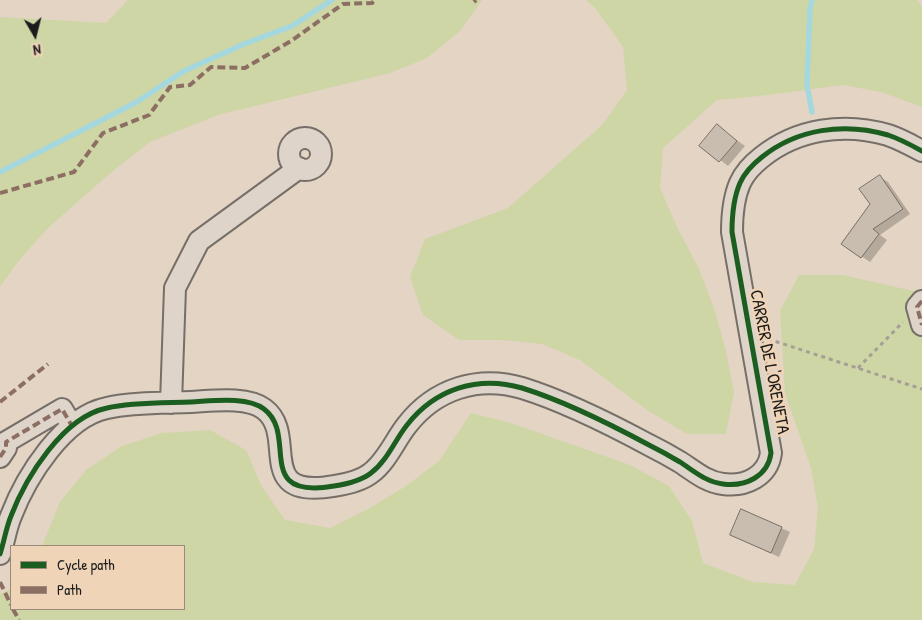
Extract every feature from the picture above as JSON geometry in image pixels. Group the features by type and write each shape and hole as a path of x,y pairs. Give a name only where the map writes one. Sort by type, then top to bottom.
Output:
{"street":[{"name":"CARRER DE L'ORENETA","path":"0,554 11,516 20,496 46,454 72,426 93,412 106,408 171,403 242,402 254,404 263,408 269,414 276,427 280,460 285,474 291,482 298,486 316,488 347,483 371,473 382,461 406,425 431,400 460,386 480,383 499,384 522,388 596,418 656,449 708,480 724,484 743,484 753,480 766,469 772,452 732,232 732,213 735,195 740,182 758,160 770,150 786,141 810,132 847,129 868,130 888,135 922,152"},
{"path":"171,403 175,288 199,241 298,168"},
{"path":"922,301 917,307 922,325"},
{"path":"0,458 6,448 6,442 62,408 72,426"}],"path":[{"path":"858,368 891,334"},
{"path":"766,338 922,390"}],"green space":[{"path":"128,0 482,0 460,31 427,58 390,73 218,115 150,142 114,170 49,227 20,259 0,287 0,17 106,23"},
{"path":"586,0 917,0 922,7 922,107 881,92 843,85 717,100 663,148 660,188 677,227 699,269 715,311 726,351 734,392 726,434 687,434 647,410 580,360 542,344 502,340 459,340 423,315 410,277 425,239 508,208 602,125 627,90 623,47 595,8"},
{"path":"799,275 843,275 922,293 922,620 0,620 0,594 10,589 10,610 185,610 185,545 42,545 60,502 86,470 122,446 162,433 210,430 246,450 262,487 285,520 330,528 368,509 406,486 439,461 471,413 511,423 630,465 669,486 692,521 703,563 753,582 795,585 814,549 818,508 811,468 785,393 780,311"}],"building":[{"path":"717,124 737,141 719,162 699,146"},
{"path":"880,175 903,209 873,229 879,234 861,258 841,244 870,204 859,189"},
{"path":"741,509 782,527 771,553 730,535"}],"waterway":[{"path":"0,172 135,103 184,71 244,44 292,26 332,0"},
{"path":"812,0 807,85 812,112"}],"marked path":[{"path":"0,193 74,172 103,133 149,115 170,87 190,85 211,67 245,68 291,41 343,4 372,3 375,0"},
{"path":"922,301 917,307 922,325"},
{"path":"0,402 48,364"},
{"path":"0,457 6,448 6,442 62,409 72,426"},
{"path":"0,582 10,603"},
{"path":"14,610 19,620"}],"cycle path":[{"path":"0,554 9,521 18,501 36,467 48,451 76,423 91,414 107,408 127,405 229,400 257,405 264,409 274,420 285,475 293,484 309,488 344,484 367,476 382,463 407,425 418,413 444,394 458,388 474,385 489,383 506,384 554,399 619,429 711,481 723,484 748,482 761,474 769,461 771,453 732,232 734,201 742,180 755,163 776,147 806,134 822,131 838,129 871,131 888,135 922,151"}]}
